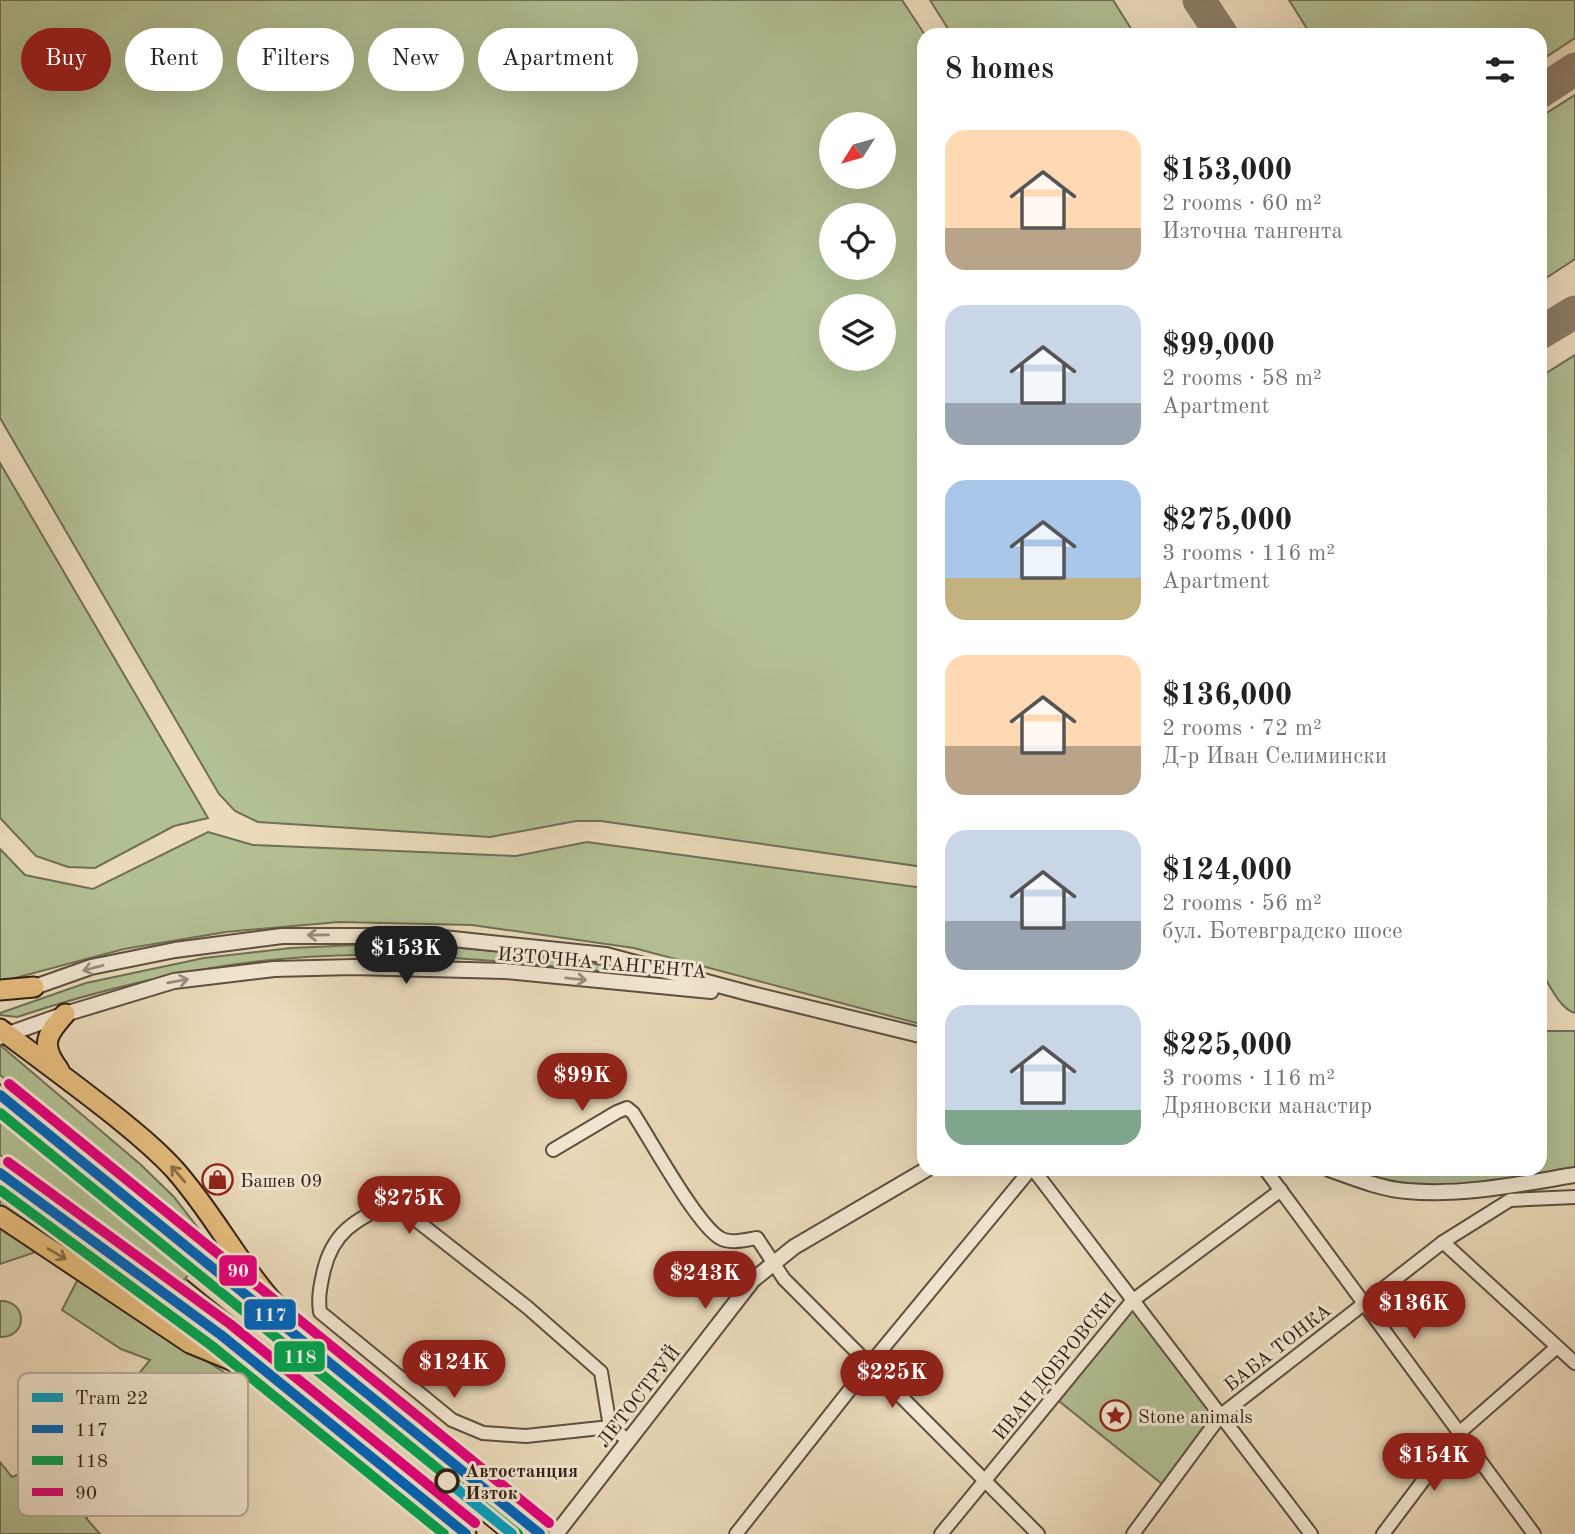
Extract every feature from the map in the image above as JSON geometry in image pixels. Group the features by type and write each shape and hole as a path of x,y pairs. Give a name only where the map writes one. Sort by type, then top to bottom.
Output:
{"main road":[{"path":"0,990 34,987"},
{"path":"62,1074 49,1056 48,1043 51,1030 65,1014"},
{"path":"3,1033 62,1074 143,1139 173,1167 204,1206 266,1295 329,1363"},
{"path":"0,1095 540,1534"},
{"path":"0,1173 220,1335 466,1534"},
{"path":"0,1216 190,1343 274,1378"}],"street":[{"name":"ИЗТОЧНА ТАНГЕНТА","path":"0,999 92,967 175,950 282,936 424,936 606,955 917,1034"},
{"name":"ИЗТОЧНА ТАНГЕНТА","path":"3,1033 174,981 274,969 354,967 505,971 621,984 748,993"},
{"path":"554,1150 627,1108 633,1113 684,1194 712,1232 722,1240 757,1238 784,1279 1038,1534"},
{"name":"ЛЕТОСТРУЙ","path":"556,1534 738,1297 772,1263 794,1247 917,1175"},
{"path":"1350,1176 1405,1191 1443,1192 1575,1175"},
{"path":"736,1534 870,1364 1026,1176"},
{"path":"1037,1176 1311,1534"},
{"path":"1270,1176 1534,1534"},
{"path":"1490,1188 1492,1211 1510,1200 1575,1197"},
{"name":"ИВАН ДОБРОВСКИ","path":"941,1534 1132,1301 1281,1190"},
{"path":"610,1427 601,1372 527,1307 393,1202 342,1231 326,1256 318,1297 320,1312 452,1420 482,1433 526,1436 610,1427 628,1440"},
{"name":"БАБА ТОНКА","path":"1133,1534 1221,1415 1443,1242 1492,1211"},
{"path":"1443,1242 1575,1363"},
{"path":"1383,1534 1459,1433 1557,1347"}],"green space":[{"path":"0,0 902,0 920,28 917,28 917,866 601,821 576,821 490,837 258,822 235,811 219,794 0,418"},
{"path":"930,0 1113,0 1131,28 948,28"},
{"path":"1289,0 1575,0 1575,38 1547,56 1547,28 1307,28"},
{"path":"1575,95 1575,259 1547,277 1547,113"},
{"path":"1575,355 1575,1013 1559,1001 1547,981 1547,373"},
{"path":"0,463 208,818 174,826 95,868 68,867 36,856 0,818"},
{"path":"208,832 253,845 516,856 587,842 917,887 917,1023 634,948 472,925 339,922 226,932 124,949 0,982 0,849 25,875 93,889"},
{"path":"400,943 556,956 626,970 632,974 441,957 377,955 285,958 149,980 17,1017 0,1015 86,983 204,958 291,948"},
{"path":"1547,1031 1575,1031 1575,1175 1443,1192 1364,1176 1547,1176"},
{"path":"0,1045 140,1164 174,1197 205,1237 0,1075"},
{"path":"0,1115 194,1268 180,1285 0,1155"},
{"path":"0,1194 129,1287 0,1207"},
{"path":"0,1225 39,1251 0,1264"},
{"path":"78,1279 225,1373 140,1373 150,1360 121,1349 62,1310"},
{"path":"0,1301 9,1302 20,1312 20,1326 9,1336 0,1337"},
{"path":"1132,1301 1221,1415 1167,1488 1054,1397"},
{"path":"0,1462 12,1477 18,1475 18,1516 88,1516 86,1518 100,1534 0,1534"}],"taxiway":[{"path":"1199,0 1217,28"},
{"path":"1547,87 1575,69"},
{"path":"1547,329 1575,312"}],"tram line":[{"path":"187,1280 498,1534"},
{"name":"22","path":"447,1481 512,1534"}],"transit line":[{"name":"90","path":"9,1084 549,1523"},
{"name":"117","path":"0,1095 540,1534"},
{"name":"118","path":"0,1113 518,1534"},
{"name":"90","path":"8,1162 230,1324 475,1523"},
{"name":"117","path":"0,1173 221,1335 466,1534"},
{"name":"118","path":"0,1190 245,1373"},
{"name":"118","path":"248,1375 444,1534"}],"place":[{"name":"Башев 09","path":"217,1180"},
{"name":"Stone animals","path":"1115,1416"},
{"name":"Автостанция Изток","path":"447,1481"}]}
